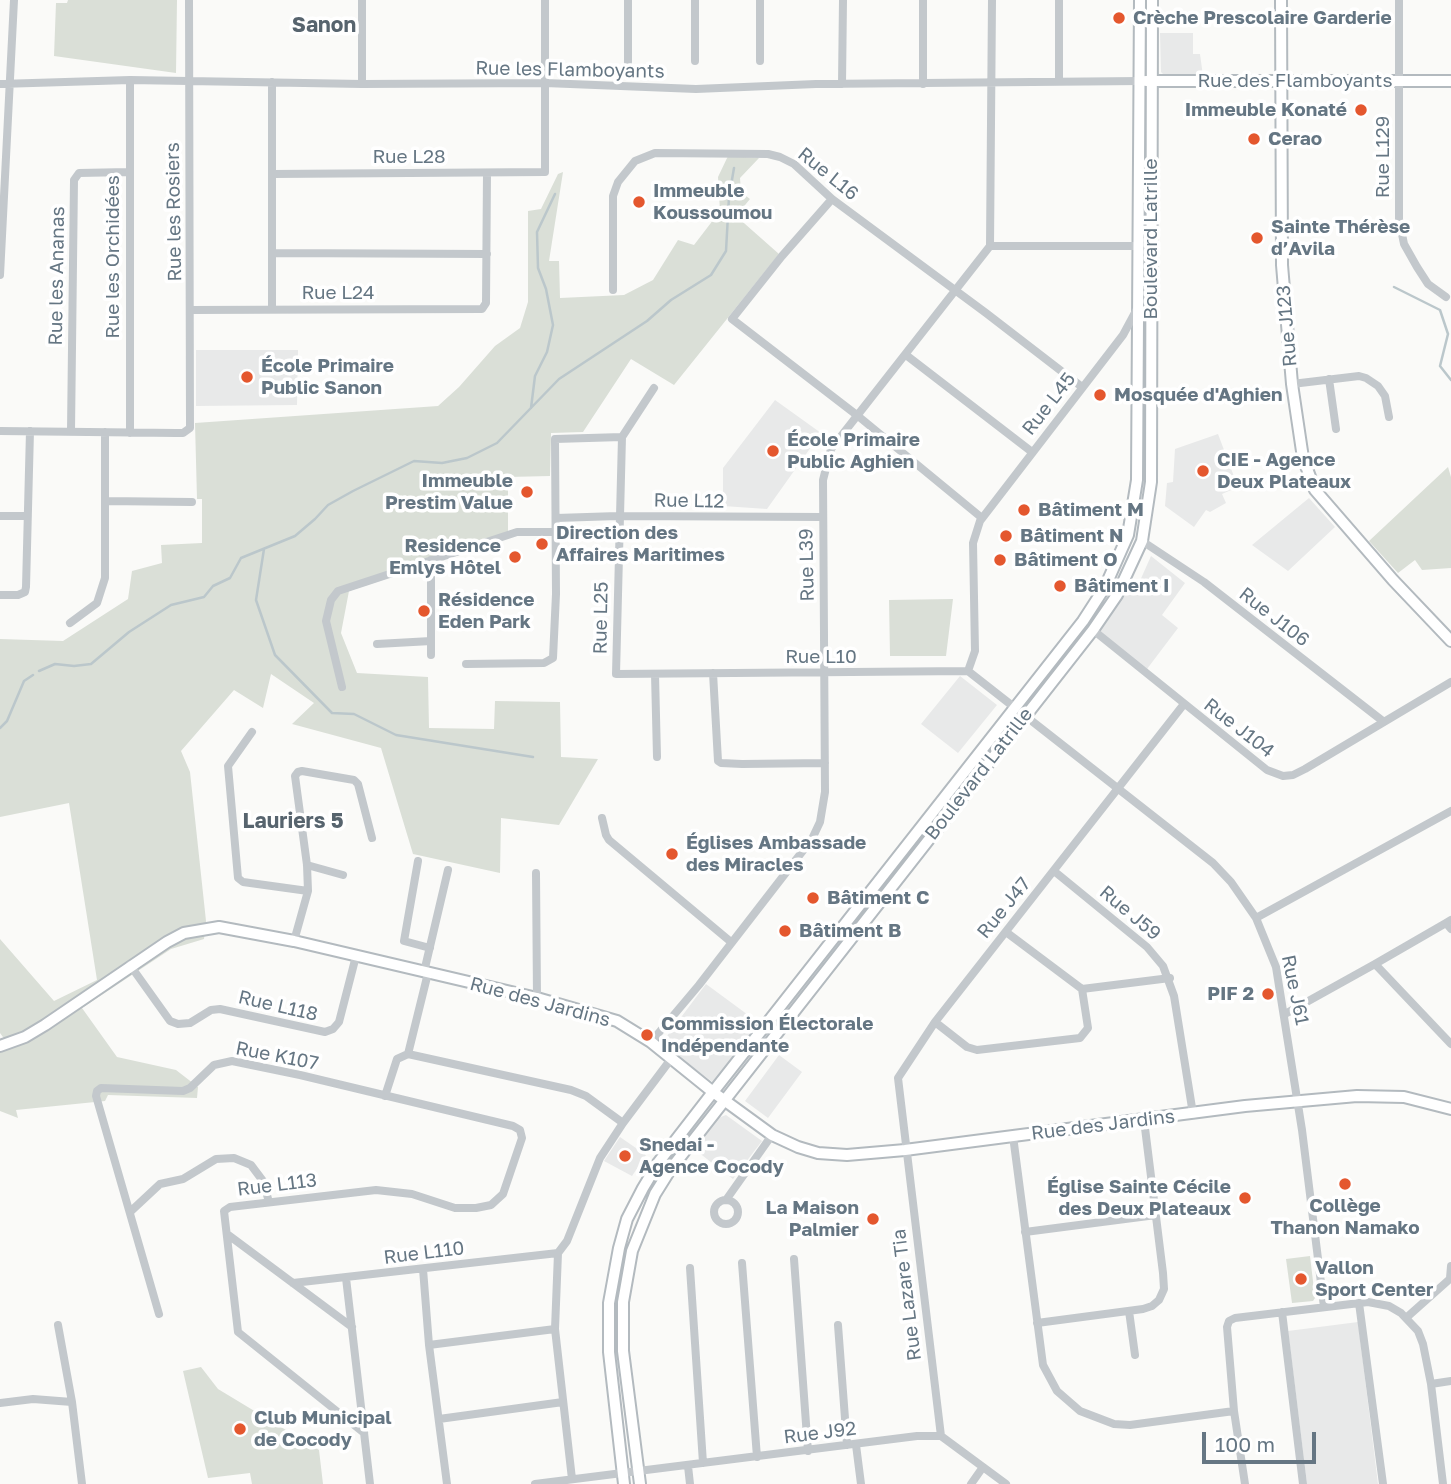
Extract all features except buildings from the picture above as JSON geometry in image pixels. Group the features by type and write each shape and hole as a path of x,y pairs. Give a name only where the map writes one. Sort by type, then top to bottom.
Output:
{"main road":[{"name":"Boulevard Latrille","path":"640,1484 622,1325 626,1278 632,1251 642,1223 665,1178 1025,714 1093,631 1117,595 1142,541 1151,482 1146,81 1140,0"},
{"name":"Boulevard Latrille","path":"624,1478 614,1406 608,1327 613,1275 619,1248 627,1219 643,1188 713,1093 1095,603 1116,566 1128,535 1138,480 1139,246 1152,0"},
{"name":"Rue J123","path":"1281,0 1282,265 1292,384 1303,458 1315,490 1393,580 1451,641"},
{"name":"Rue des Flamboyants","path":"1146,81 1451,81"},
{"name":"Rue des Jardins","path":"0,1046 25,1037 45,1025 130,965 184,933 201,929 237,929 537,998 617,1021 651,1042 713,1093 772,1135 809,1152 847,1156 905,1150 1298,1100 1381,1096 1427,1102 1451,1109"}],"street":[{"path":"0,275 5,83 13,0"},
{"name":"Rue les Rosiers","path":"130,433 183,433 189,430 191,423 189,0"},
{"path":"362,0 362,84"},
{"path":"545,0 545,83"},
{"path":"628,0 628,62"},
{"path":"695,0 695,61"},
{"path":"760,0 760,61"},
{"path":"842,0 842,84"},
{"path":"923,0 923,84"},
{"path":"992,0 990,246 1139,246"},
{"path":"1059,0 1059,81"},
{"name":"Rue L129","path":"1399,0 1399,219 1404,244 1417,267 1428,284 1446,297"},
{"path":"0,23 12,24"},
{"name":"Rue les Flamboyants","path":"5,83 130,80 362,84 545,83 696,89 842,84 990,84 1007,81 1146,81"},
{"name":"Rue les Orchidées","path":"130,80 130,433"},
{"path":"272,82 272,308"},
{"name":"Rue L28","path":"273,174 545,172 545,83"},
{"name":"Rue L16","path":"614,290 613,196 626,170 635,161 655,153 756,153 780,157 794,164 832,199 1082,387"},
{"name":"Rue les Ananas","path":"71,431 74,180 79,173 128,172"},
{"path":"274,253 487,254 487,173"},
{"path":"832,199 732,319 858,416 981,519 973,543 975,652 968,671 1015,706"},
{"name":"Rue L39","path":"651,1042 699,985 812,839 824,803 822,517 823,480 831,449 990,246"},
{"name":"Rue L24","path":"190,310 482,309 485,307 487,254"},
{"name":"Rue L45","path":"981,519 1123,335 1139,304"},
{"path":"906,355 1032,452"},
{"path":"1292,384 1359,376 1366,378 1385,396 1389,417"},
{"path":"1329,379 1336,429"},
{"path":"466,664 544,663 553,658 556,594 555,439 622,437 654,388"},
{"path":"0,431 130,433"},
{"path":"0,596 22,594 26,587 30,431"},
{"path":"70,623 99,600 104,578 106,432"},
{"name":"Rue L25","path":"616,674 622,437"},
{"path":"106,501 192,502"},
{"path":"0,516 27,516"},
{"name":"Rue L12","path":"556,518 822,517"},
{"path":"342,687 326,621 331,600 338,591 517,532 556,532"},
{"name":"Rue J106","path":"1142,541 1204,582 1384,722"},
{"path":"431,560 431,655"},
{"name":"Rue J104","path":"1093,631 1267,770 1283,776 1305,769 1451,681"},
{"path":"377,644 431,641"},
{"name":"Rue L10","path":"616,674 968,671"},
{"path":"713,673 718,761 742,764 825,763"},
{"path":"655,674 657,757"},
{"name":"Rue J47","path":"905,1150 898,1078 935,1022 1184,704"},
{"name":"Rue J61","path":"1015,706 1213,863 1231,882 1256,918 1276,967 1285,1014 1324,1307"},
{"path":"252,732 228,766 238,878 243,882 307,891"},
{"path":"294,941 307,891 307,865 295,776 298,772 358,783 372,838"},
{"path":"1256,918 1451,811"},
{"path":"603,818 609,840 731,942"},
{"path":"418,861 404,941 430,948"},
{"path":"307,865 343,874"},
{"path":"408,1054 448,870"},
{"name":"Rue J59","path":"1054,871 1147,947 1170,978 1194,1114"},
{"path":"536,873 537,998"},
{"path":"1285,1014 1449,924"},
{"path":"1006,932 1082,989 1170,978"},
{"name":"Rue L118","path":"130,965 170,1021 178,1024 190,1023 211,1010 220,1009 325,1032 333,1029 339,1022 356,956"},
{"path":"1375,964 1451,1044"},
{"path":"935,1022 967,1047 977,1050 1080,1038 1088,1028 1082,989"},
{"path":"386,1096 397,1059 408,1054 571,1090 586,1096 623,1123"},
{"path":"572,1479 555,1329 558,1253 567,1241 600,1158 671,1059"},
{"name":"Rue K107","path":"159,1314 96,1096 101,1088 183,1091 190,1088 214,1065 232,1061 300,1074 513,1126 520,1130"},
{"path":"1037,1322 1129,1311 1152,1306 1159,1300 1164,1289 1144,1121"},
{"name":"Rue L113","path":"364,1433 240,1336 224,1228 224,1211 269,1202 376,1189 412,1194 455,1208 491,1205 503,1194 522,1138 520,1130"},
{"path":"726,1200 772,1135"},
{"path":"1013,1136 1043,1365 1049,1378 1067,1401 1095,1418 1114,1424 1130,1425 1234,1411"},
{"name":"Rue Lazare Tia","path":"905,1150 940,1436"},
{"path":"130,1213 160,1184 183,1179 216,1158 234,1158 251,1165 263,1181 269,1202"},
{"path":"1025,1232 1156,1215"},
{"path":"227,1234 352,1327"},
{"name":"Rue L110","path":"293,1283 558,1253"},
{"path":"794,1259 808,1451"},
{"path":"742,1263 757,1457"},
{"path":"1406,1318 1450,1278 1451,1266"},
{"path":"690,1268 703,1463"},
{"path":"423,1269 429,1345 447,1484"},
{"path":"346,1278 370,1484"},
{"path":"1359,1303 1382,1484"},
{"path":"1245,1484 1234,1411 1227,1327 1229,1321 1235,1318 1359,1303 1389,1306 1418,1331 1431,1384 1443,1484"},
{"path":"1129,1311 1135,1354"},
{"path":"1282,1312 1303,1484"},
{"path":"58,1325 72,1402 82,1484"},
{"path":"838,1325 852,1445 862,1484"},
{"path":"429,1345 555,1329"},
{"path":"1431,1384 1451,1381"},
{"path":"0,1404 33,1399 72,1402"},
{"path":"439,1419 563,1402"},
{"name":"Rue J92","path":"535,1484 572,1479 624,1478 638,1471 918,1436 940,1436"},
{"path":"940,1436 1006,1484"},
{"path":"688,1466 690,1484"},
{"path":"971,1484 983,1467"}],"shaded area":[{"path":"68,0 177,0 176,73 54,56 56,3 67,3"},
{"path":"1160,33 1193,33 1193,54 1200,54 1203,76 1165,76 1161,72"},
{"path":"728,156 759,158 740,178 741,192 750,199 736,216 779,254 674,385 631,359 583,432 551,433 550,476 508,477 508,538 349,591 341,633 357,673 428,677 429,728 494,729 495,701 560,702 561,757 598,759 559,825 501,818 500,873 413,854 381,748 292,724 314,703 271,674 263,708 234,690 181,751 190,772 206,921 204,939 171,949 82,1008 117,1057 176,1070 198,1087 197,1098 108,1095 105,1101 16,1110 18,1118 0,1111 0,1052 11,1048 0,1033 0,939 54,1001 97,980 69,803 0,817 0,639 63,641 128,599 132,571 162,563 161,545 202,543 202,499 197,499 195,423 438,406 459,387 495,346 520,328 528,302 528,211 541,209 558,174 563,172 549,261 559,261 560,298 624,295 653,280 678,240 694,245 720,211 718,177"},
{"name":"École Primaire Public Sanon","path":"196,350 298,350 297,405 196,406"},
{"name":"École Primaire Public Aghien","path":"775,400 821,433 767,509 723,506 723,468"},
{"name":"CIE - Agence Deux Plateaux","path":"1218,434 1238,487 1222,494 1226,503 1210,512 1206,510 1194,527 1165,506 1167,483 1173,482 1175,449"},
{"path":"1448,467 1451,477 1451,568 1422,570 1415,560 1398,573 1369,541"},
{"path":"1309,498 1335,527 1288,571 1252,545"},
{"path":"1151,556 1185,583 1162,615 1178,628 1147,669 1098,631 1128,591 1135,595"},
{"path":"953,599 946,656 890,656 889,600"},
{"path":"960,676 997,705 958,753 921,724"},
{"path":"706,984 759,1023 714,1083 661,1044"},
{"path":"779,1055 802,1072 768,1118 745,1101"},
{"path":"726,1115 762,1141 733,1179 694,1149 718,1118"},
{"path":"620,1137 646,1155 632,1176 604,1161"},
{"name":"Vallon Sport Center","path":"1310,1256 1315,1298 1313,1301 1292,1303 1286,1259"},
{"path":"1358,1322 1378,1484 1307,1484 1288,1331"},
{"name":"Club Municipal de Cocody","path":"201,1367 218,1389 319,1450 323,1484 252,1484 250,1473 208,1478 183,1371"}],"waterway":[{"path":"39,671 55,664 91,664 129,632 171,605 204,597 213,586 230,578 241,558 295,536 328,505 353,491 414,461 442,463 467,458 497,443 559,379 711,275 726,251 729,197 734,168"},
{"path":"531,408 535,376 547,352 553,325 546,289 538,268 537,232 555,194"},
{"path":"1394,287 1440,310 1448,334 1440,366 1451,380"},
{"path":"264,549 256,600 275,655 332,713 354,714 396,735 533,757"},
{"path":"0,728 7,721 24,681 33,675"}],"place":[{"name":"Crèche Prescolaire Garderie","path":"1119,18"},
{"name":"Immeuble Konaté","path":"1361,110"},
{"name":"Cerao","path":"1254,139"},
{"name":"Immeuble Koussoumou","path":"639,202"},
{"name":"Sainte Thérèse d’Avila","path":"1257,238"},
{"name":"École Primaire Public Sanon","path":"247,377"},
{"name":"Mosquée d'Aghien","path":"1100,395"},
{"name":"École Primaire Public Aghien","path":"773,451"},
{"name":"CIE - Agence Deux Plateaux","path":"1203,471"},
{"name":"Immeuble Prestim Value","path":"527,492"},
{"name":"Bâtiment M","path":"1024,510"},
{"name":"Bâtiment N","path":"1006,536"},
{"name":"Direction des Affaires Maritimes","path":"542,544"},
{"name":"Residence Emlys Hôtel","path":"515,557"},
{"name":"Bâtiment O","path":"1000,560"},
{"name":"Bâtiment I","path":"1060,586"},
{"name":"Résidence Eden Park","path":"424,611"},
{"name":"Églises Ambassade des Miracles","path":"672,854"},
{"name":"Bâtiment C","path":"813,898"},
{"name":"Bâtiment B","path":"785,931"},
{"name":"PIF 2","path":"1268,994"},
{"name":"Commission Électorale Indépendante","path":"647,1035"},
{"name":"Snedai - Agence Cocody","path":"625,1156"},
{"name":"Collège Thanon Namako","path":"1345,1184"},
{"name":"Église Sainte Cécile des Deux Plateaux","path":"1245,1198"},
{"name":"La Maison Palmier","path":"873,1219"},
{"name":"Vallon Sport Center","path":"1301,1279"},
{"name":"Club Municipal de Cocody","path":"240,1429"}],"district":[{"name":"Sanon","path":"324,25"},
{"name":"Lauriers 5","path":"293,821"}]}
